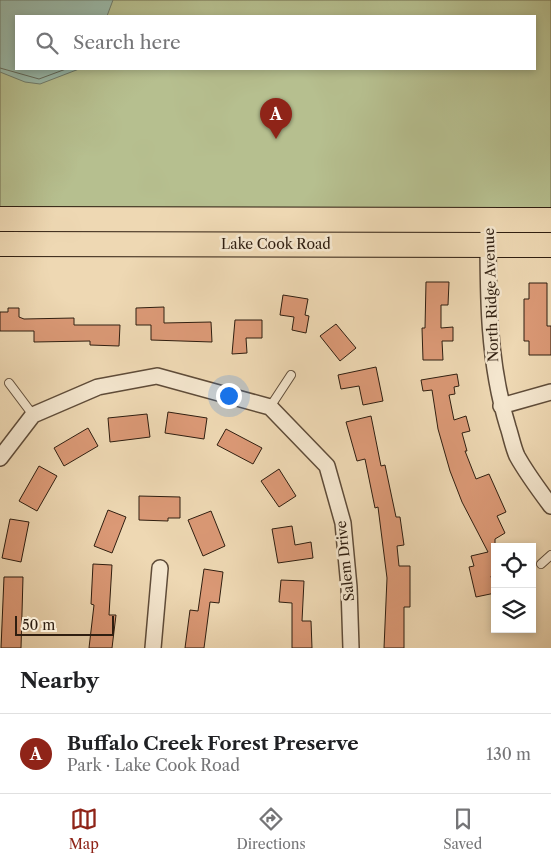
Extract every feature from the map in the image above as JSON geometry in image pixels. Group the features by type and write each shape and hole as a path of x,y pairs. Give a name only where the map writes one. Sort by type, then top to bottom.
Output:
{"main road":[{"name":"Lake Cook Road","path":"0,220 551,220"},
{"name":"Lake Cook Road","path":"0,244 551,245"}],"street":[{"name":"North Ridge Avenue","path":"488,220 490,342 501,406 517,454 538,490 551,506"},
{"path":"0,458 33,415 98,386 156,376 270,407"},
{"path":"501,406 551,392"},
{"name":"Salem Drive","path":"270,407 327,466 343,523 349,587 351,648"},
{"path":"152,648 160,568"}],"lane":[{"path":"270,407 291,375"},
{"path":"10,382 33,415"},
{"path":"541,564 551,555"}],"green space":[{"path":"0,0 551,0 551,210 0,209"}],"water":[{"path":"0,0 113,0 107,15 15,15 15,70 76,70 40,84 25,82 0,72"}],"building":[{"path":"426,282 449,282 448,305 441,305 441,328 453,327 453,341 442,341 443,360 423,360 422,328 425,328"},
{"path":"529,283 547,283 547,326 551,326 551,355 529,355 529,341 524,341 524,299 529,299"},
{"path":"283,295 308,299 305,315 309,316 306,333 292,330 294,317 280,315"},
{"path":"164,307 164,323 211,322 212,342 151,340 151,325 136,325 136,308"},
{"path":"8,308 19,308 19,317 24,319 74,318 74,325 120,325 119,346 90,345 90,341 34,342 34,331 0,331 0,312 8,312"},
{"path":"235,320 262,320 262,338 246,338 247,353 232,354"},
{"path":"336,324 356,348 340,361 320,336"},
{"path":"376,367 383,401 363,405 359,386 341,389 338,375"},
{"path":"457,374 459,386 454,387 455,394 449,395 454,420 466,416 470,431 462,433 467,451 465,451 476,479 489,474 506,512 497,516 505,533 495,539 495,543 491,543 491,594 476,597 469,567 474,566 471,556 488,552 462,502 450,471 438,429 432,390 423,391 421,380"},
{"path":"168,412 207,418 204,439 165,433"},
{"path":"147,414 150,437 110,442 108,418"},
{"path":"371,416 381,466 385,465 396,517 400,517 404,545 397,546 399,566 410,566 410,607 404,607 404,648 384,648 387,578 378,507 375,508 365,459 357,461 346,422"},
{"path":"88,428 98,446 64,466 54,448"},
{"path":"226,429 262,448 253,464 217,445"},
{"path":"39,466 57,476 37,511 19,501"},
{"path":"279,469 296,496 279,507 261,481"},
{"path":"139,496 180,497 180,518 168,518 168,521 139,520"},
{"path":"108,510 126,517 112,553 94,546"},
{"path":"211,511 225,546 203,556 188,520"},
{"path":"10,519 29,522 21,562 2,558"},
{"path":"292,526 295,545 311,542 313,558 278,563 272,529"},
{"path":"93,564 112,565 109,615 116,615 112,648 89,648 94,605 91,604"},
{"path":"204,569 223,572 219,603 210,602 204,648 185,648 190,610 198,611"},
{"path":"4,577 23,577 21,648 1,648"},
{"path":"281,580 304,581 302,621 311,621 312,648 292,648 292,603 279,602"}],"place":[{"name":"Buffalo Creek Forest Preserve","path":"276,139"}]}
